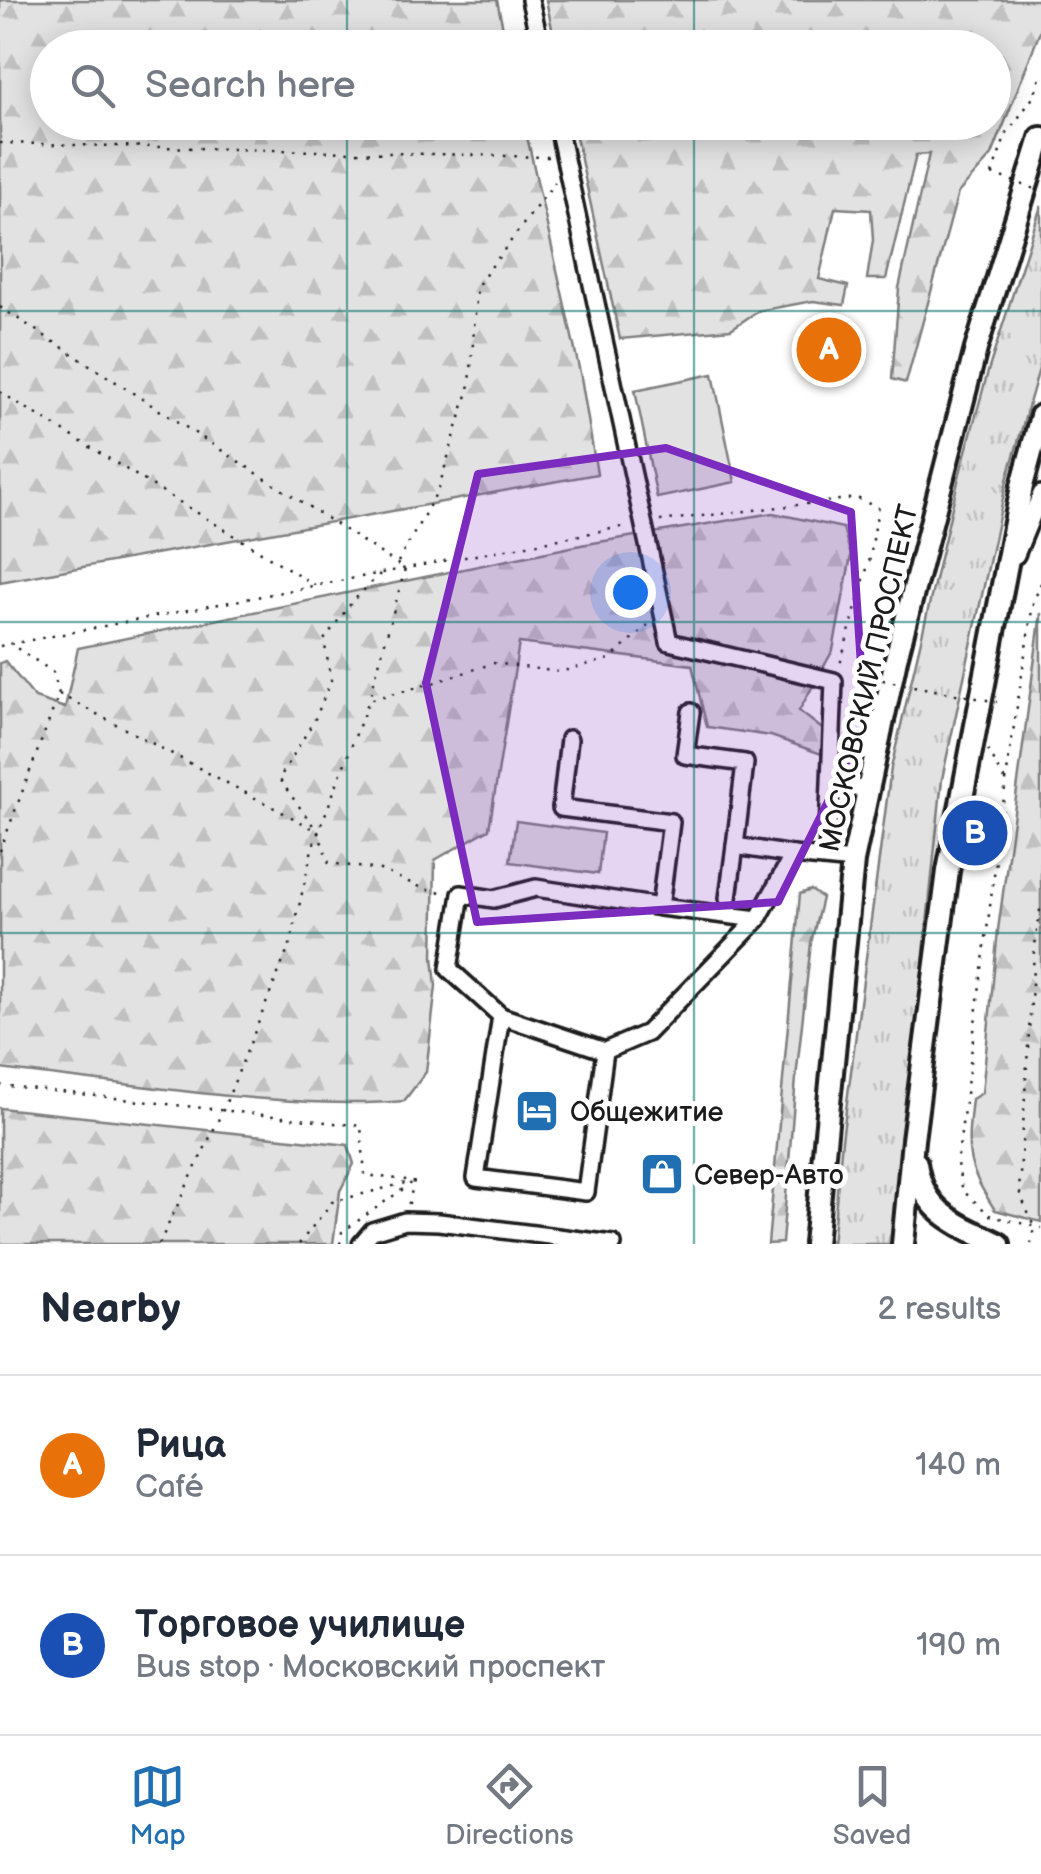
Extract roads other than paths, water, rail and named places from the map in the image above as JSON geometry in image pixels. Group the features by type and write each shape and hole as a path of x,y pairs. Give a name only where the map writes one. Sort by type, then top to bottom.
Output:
{"main road":[{"name":"МОСКОВСКИЙ ПРОСПЕКТ","path":"814,1244 853,861 896,660 976,349 1041,138"},
{"path":"902,1244 948,871 1022,486 1041,416"},
{"path":"913,1140 918,1175 929,1201 952,1221 999,1244"}],"street":[{"path":"530,0 537,30"},
{"path":"561,140 669,642 834,681 827,858"},
{"path":"1001,591 1041,494"},
{"path":"691,712 686,755 744,764 728,898"},
{"path":"570,739 561,808 670,822 660,907"},
{"path":"831,786 868,789"},
{"path":"735,846 853,861"},
{"path":"758,919 536,888 494,899 461,894 449,968 501,1016 605,1051 647,1032 758,919 792,855"},
{"path":"501,1016 476,1178 586,1192 605,1051"},
{"path":"361,1244 372,1231 405,1220 613,1244"},
{"path":"463,1244 466,1226"}],"place":[{"name":"Рица","path":"829,350"},
{"name":"Торговое училище","path":"975,833"},
{"name":"Общежитие","path":"537,1111"},
{"name":"Север-Авто","path":"662,1174"}]}
